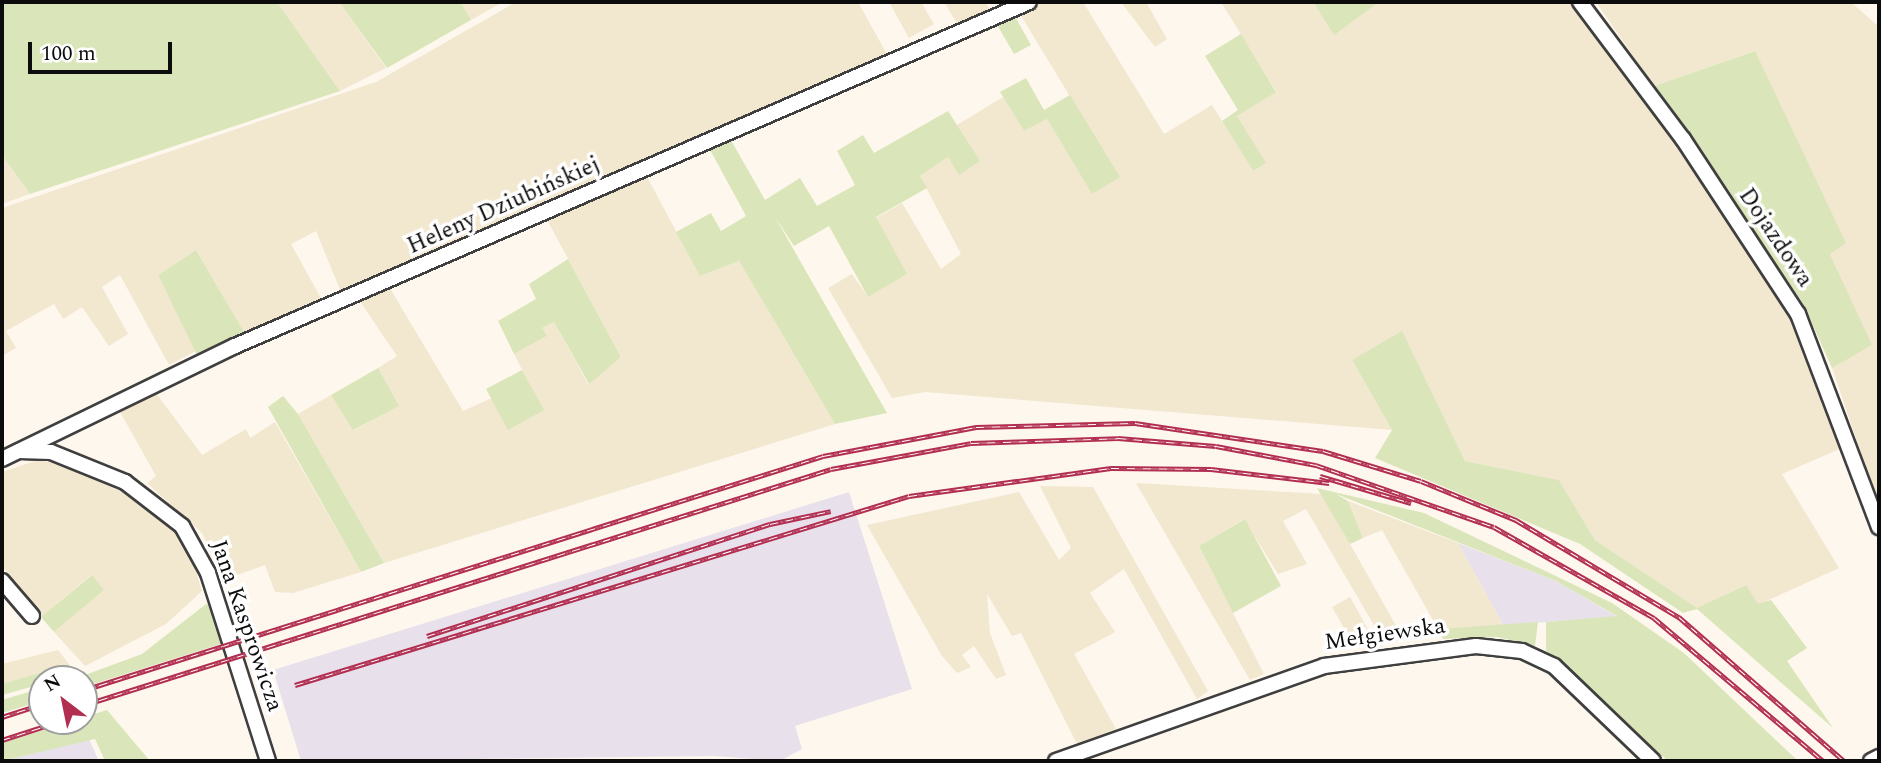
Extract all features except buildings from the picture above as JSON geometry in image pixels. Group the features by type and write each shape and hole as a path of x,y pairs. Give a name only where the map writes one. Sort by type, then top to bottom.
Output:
{"street":[{"name":"Heleny Dziubińskiej","path":"2,458 62,427 1029,2"},
{"name":"Dojazdowa","path":"1580,2 1683,139 1798,314 1879,527"},
{"path":"59,455 55,440 62,427"},
{"name":"Jana Kasprowicza","path":"18,452 59,455 142,491 187,533 208,573 268,761"},
{"path":"2,581 32,616"},
{"name":"Mełgiewska","path":"1056,761 1324,666 1476,646 1522,651 1554,666 1653,761"},
{"path":"1871,761 1879,757"}],"shaded area":[{"path":"277,2 339,2 386,68 340,91"},
{"path":"461,2 503,2 471,20"},
{"path":"516,2 858,2 889,58 341,292 316,231 291,244 323,302 247,337 196,250 158,275 196,351 169,365 120,275 102,287 128,334 109,346 82,307 63,319 54,304 6,331 16,348 2,356 2,208 376,82"},
{"path":"889,2 921,2 934,24 909,38"},
{"path":"944,2 985,2 992,13 958,25"},
{"path":"1040,2 1083,2 1164,134 1212,105 1253,171 1265,163 1237,116 1276,91 1221,2 1313,2 1334,34 1379,2 1576,2 1792,309 1844,447 1782,474 1839,568 1758,605 1745,585 1697,609 1595,540 1559,480 1465,461 1402,332 1352,360 1392,430 925,392 892,398 828,288 852,274 868,297 906,274 876,218 902,203 941,269 961,254 920,176 948,157 979,161 957,125 1003,97 1024,131 1047,119 1092,193 1119,177 1020,14"},
{"path":"1121,2 1146,2 1167,39 1155,47"},
{"path":"1596,2 1851,2 1879,27 1879,505 1832,368 1871,344 1830,254 1754,51 1654,86"},
{"path":"2,155 30,194 2,204"},
{"path":"646,175 700,276 739,261 835,424 384,563 298,414 331,395 354,430 398,406 378,368 397,356 357,297 388,285 463,411 492,398 543,411 514,354 547,336 542,328 554,322 588,384 621,357 546,218"},
{"path":"156,393 202,455 246,429 250,438 275,422 361,572 293,593 275,592 265,565 223,580 202,533 147,483 156,476 119,410"},
{"path":"38,460 68,465 152,507 186,539 202,591 166,624 84,665 54,632 104,590 91,575 41,617 2,566 2,472"},
{"path":"1136,483 1322,494 1404,640 1385,644 1306,509 1283,521 1307,564 1278,574 1244,519 1199,546 1264,674 1250,680"},
{"path":"1040,486 1093,487 1208,691 1197,699 1124,569 1090,593 1115,632 1074,654 1116,729 1077,744 1021,633 1012,636 987,594 990,633 1006,675 996,679 974,646 962,655 971,667 957,673 942,656 867,525 1019,492 1059,560 1071,548"},
{"path":"849,492 912,689 795,726 802,749 780,761 714,756 301,761 273,670"},
{"path":"1348,501 1458,543 1503,625 1438,629 1382,530 1363,538"},
{"path":"1458,543 1556,581 1618,617 1503,625"},
{"path":"1350,597 1376,647 1355,647 1332,607"},
{"path":"58,650 69,664 28,665 28,676 2,684 2,664"},
{"path":"88,737 99,761 4,761"}],"green space":[{"path":"2,2 277,2 340,91 30,194 2,155"},
{"path":"339,2 461,2 471,20 387,68"},
{"path":"1313,2 1379,2 1334,35"},
{"path":"1013,13 1031,45 1014,54 996,23"},
{"path":"1241,34 1276,92 1237,116 1266,163 1253,171 1222,121 1238,110 1205,56"},
{"path":"1755,51 1846,243 1830,254 1872,345 1832,368 1803,303 1654,86"},
{"path":"1026,78 1044,110 1070,95 1120,177 1092,194 1047,119 1024,131 1000,92"},
{"path":"948,111 980,161 959,175 948,157 920,176 927,188 876,217 907,274 868,297 829,226 794,246 775,217 887,413 835,424 739,261 700,276 676,232 711,213 721,231 746,216 708,146 728,135 765,200 800,178 817,206 855,185 837,151 863,135 874,153"},
{"path":"196,250 247,337 199,359 158,275"},
{"path":"568,259 621,357 589,384 554,322 542,328 547,336 514,354 498,321 536,299 529,284"},
{"path":"1402,331 1465,461 1559,480 1595,540 1697,608 1746,585 1758,604 1771,600 1807,648 1787,661 1833,728 1697,609 1683,613 1580,544 1375,458 1392,430 1352,360"},
{"path":"378,368 399,406 353,430 331,395"},
{"path":"522,370 544,410 508,430 486,389"},
{"path":"283,396 298,414 384,563 361,572 268,407"},
{"path":"1317,488 1424,513 1612,603 1684,653 1798,761 1668,761 1546,651 1546,622 1617,616 1556,581 1336,494 1348,501 1363,538 1350,544"},
{"path":"1245,519 1281,586 1233,613 1199,546"},
{"path":"92,575 104,590 54,632 41,617"},
{"path":"206,604 214,607 224,643 98,683 98,670 142,654"},
{"path":"1538,622 1535,646 1497,637 1443,639 1438,629"},
{"path":"28,676 28,688 2,695 2,684"},
{"path":"28,692 28,705 2,713 2,700"},
{"path":"107,710 150,761 105,761 95,739 2,761 2,743 28,735 98,735 98,713"}],"waterway":[{"path":"2,3 6,2"}],"railway":[{"path":"98,686 823,456 976,427 1135,423 1323,451 1421,481 1516,520 1679,617 1844,761"},
{"path":"98,701 831,469 971,443 1118,438 1216,446 1316,465 1494,527 1654,618 1823,761"},
{"path":"295,685 909,496 1111,468 1211,469 1329,483"},
{"path":"1320,476 1411,503"},
{"path":"427,636 770,524 831,511"},
{"path":"2,717 28,709"},
{"path":"2,740 28,732"}]}
